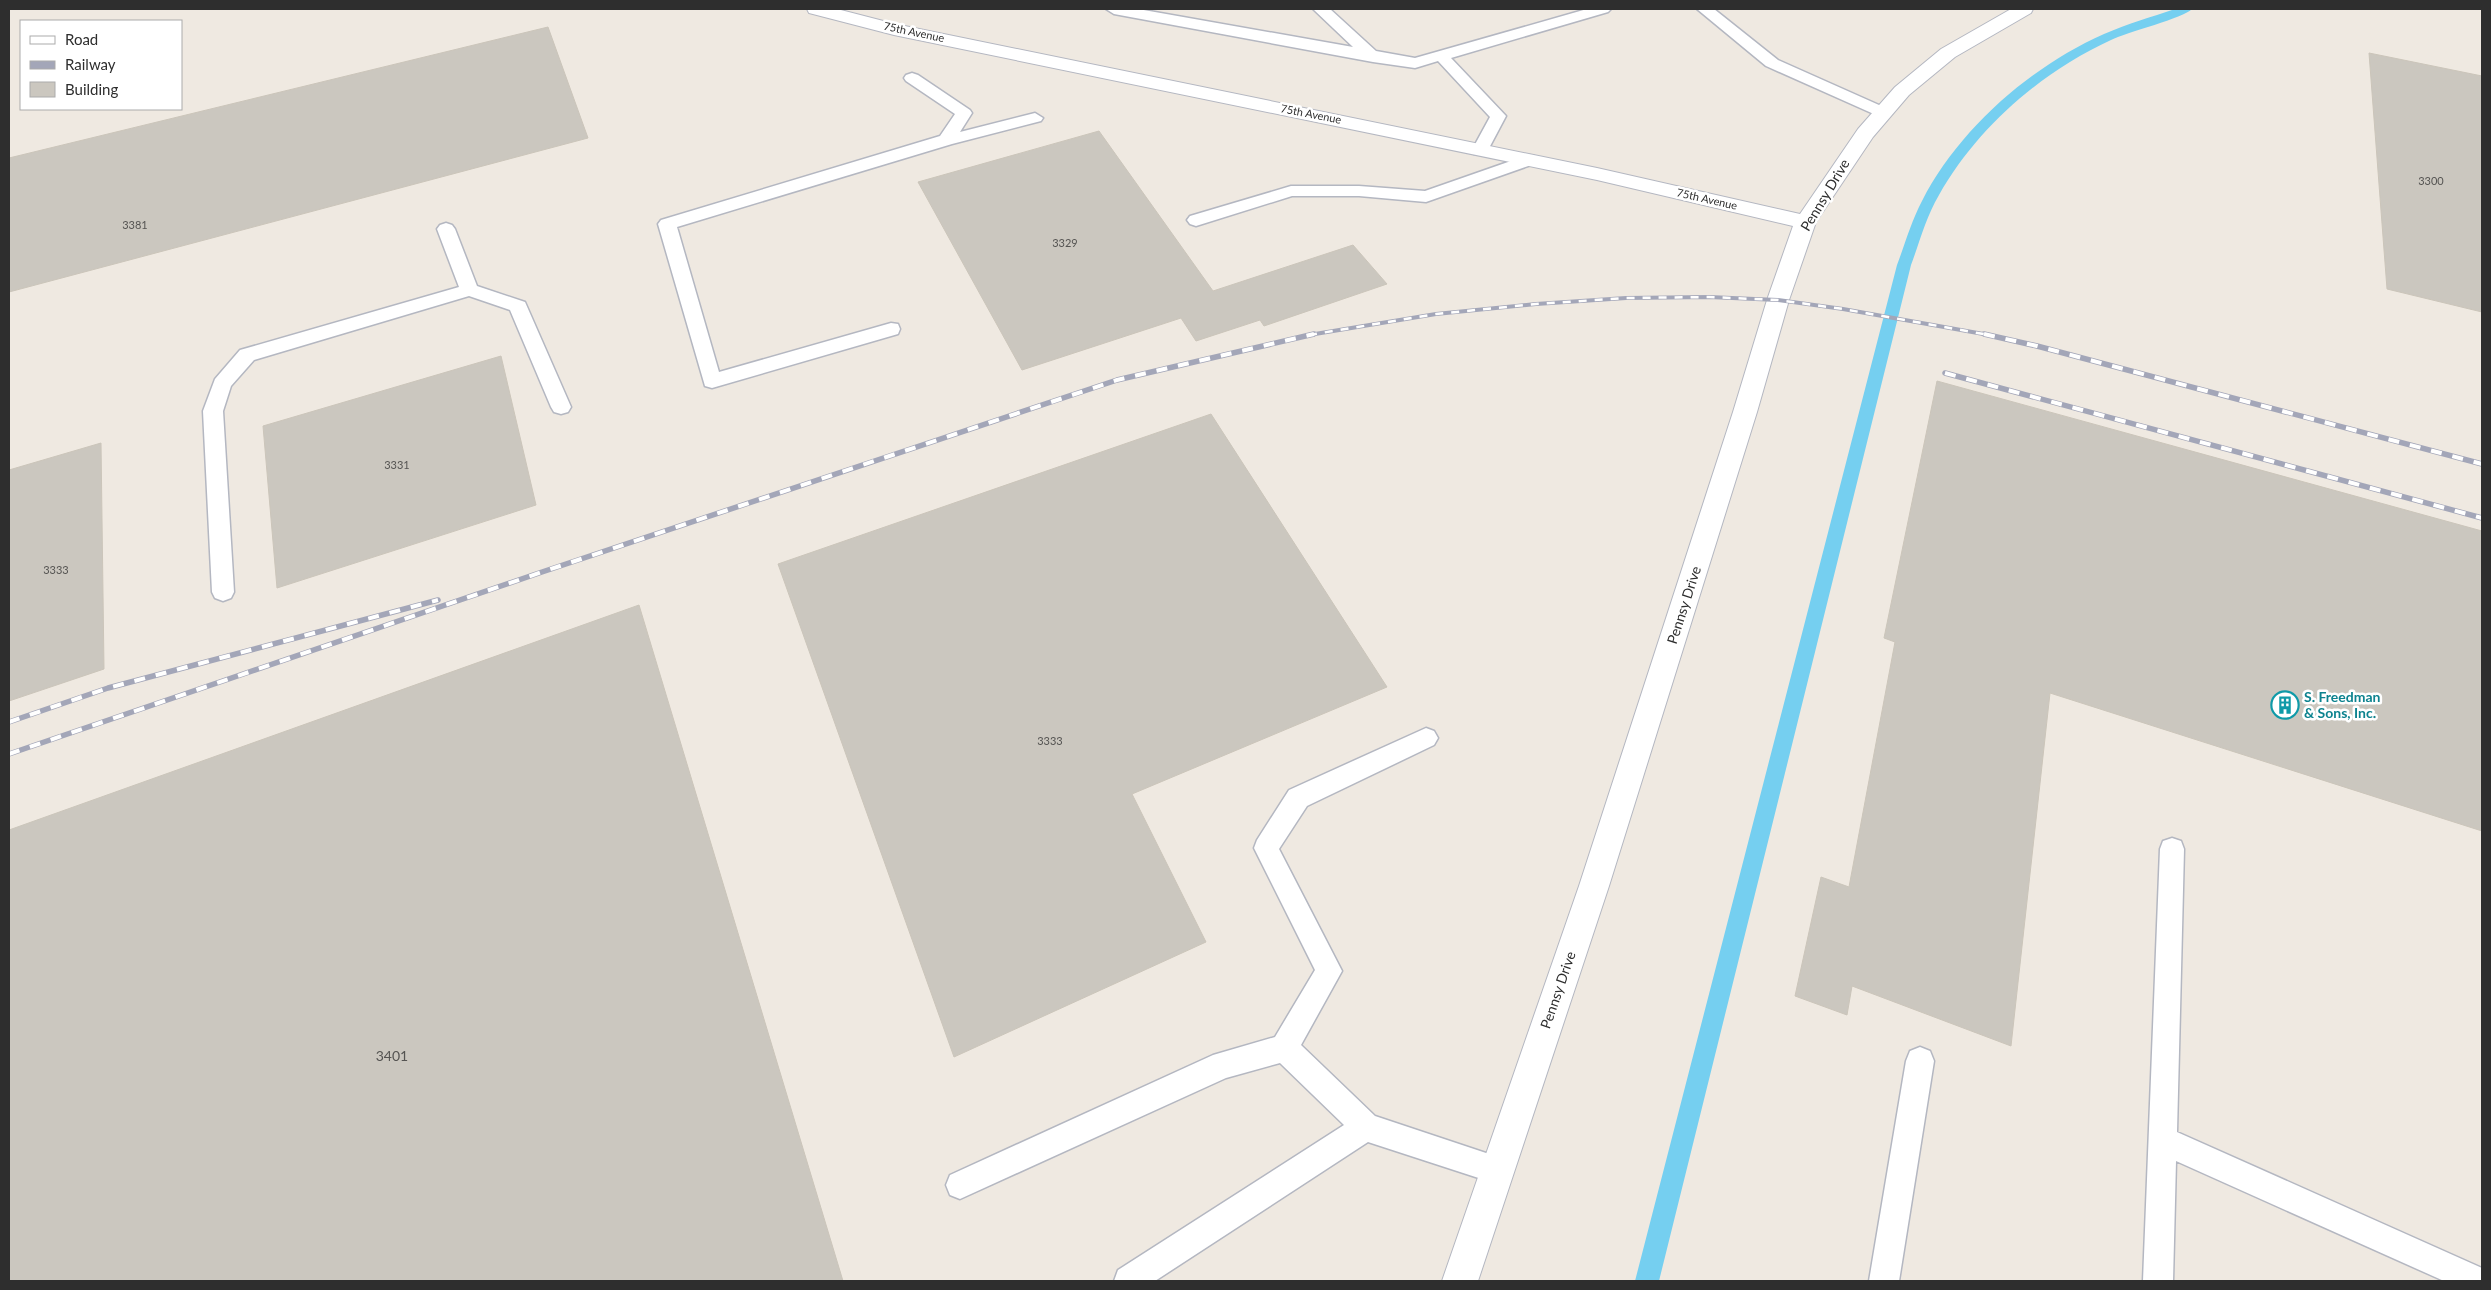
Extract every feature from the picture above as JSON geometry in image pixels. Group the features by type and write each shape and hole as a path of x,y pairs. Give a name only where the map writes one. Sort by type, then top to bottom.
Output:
{"main road":[{"name":"75th Avenue","path":"816,9 894,29 1528,160 1805,222"},
{"name":"Pennsy Drive","path":"1460,1281 1594,886 1745,412 1778,300 1805,222 1882,112 1926,69 1948,53 2024,9"}],"lane":[{"path":"1114,9 1373,57 1415,63 1442,57 1603,9"},
{"path":"1320,9 1373,57"},
{"path":"1705,9 1772,63 1882,112"},
{"path":"1442,57 1498,116 1480,150"},
{"path":"912,78 964,113 946,140"},
{"path":"891,329 712,381 667,224 946,140 1034,118"},
{"path":"1196,220 1291,191 1359,191 1426,197 1528,160"},
{"path":"446,229 468,290"},
{"path":"224,592 213,411 222,384 247,355 468,290 518,306 561,407"},
{"path":"960,1185 1222,1065 1284,1048 1329,971 1266,848 1298,798 1426,738"},
{"path":"2158,1281 2172,849"},
{"path":"1284,1048 1366,1127 1498,1170"},
{"path":"1884,1281 1920,1061"},
{"path":"1129,1281 1366,1127"},
{"path":"2162,1140 2478,1281"}],"building":[{"path":"548,27 588,138 9,292 9,158"},
{"path":"2369,53 2482,76 2482,312 2387,289"},
{"path":"1099,131 1213,291 1353,245 1387,284 1264,326 1260,320 1196,341 1181,318 1022,370 918,182"},
{"path":"501,356 536,505 277,588 263,426"},
{"name":"S. Freedman & Sons, Inc.","path":"1937,381 2482,531 2482,831 2050,693 2011,1046 1852,986 1847,1015 1795,996 1821,877 1849,887 1895,642 1884,638"},
{"path":"1211,414 1387,687 1132,794 1206,942 954,1057 778,564"},
{"path":"101,443 104,669 9,701 9,470"},
{"path":"639,605 843,1281 9,1281 9,830"}],"waterway":[{"path":"1647,1281 1904,265 1924,212 1947,171 1965,147 2008,103 2032,83 2082,49 2107,37 2186,9"}],"railway":[{"path":"1311,335 1436,314 1536,304 1626,298 1709,297 1778,300 1843,309 1986,335"},
{"path":"9,754 542,572 1117,380 1311,335"},
{"path":"1986,335 2037,346 2482,464"},
{"path":"1945,373 2482,518"},
{"path":"9,722 108,688 438,600"}],"place":[{"name":"S. Freedman & Sons, Inc.","path":"2285,705"}]}
